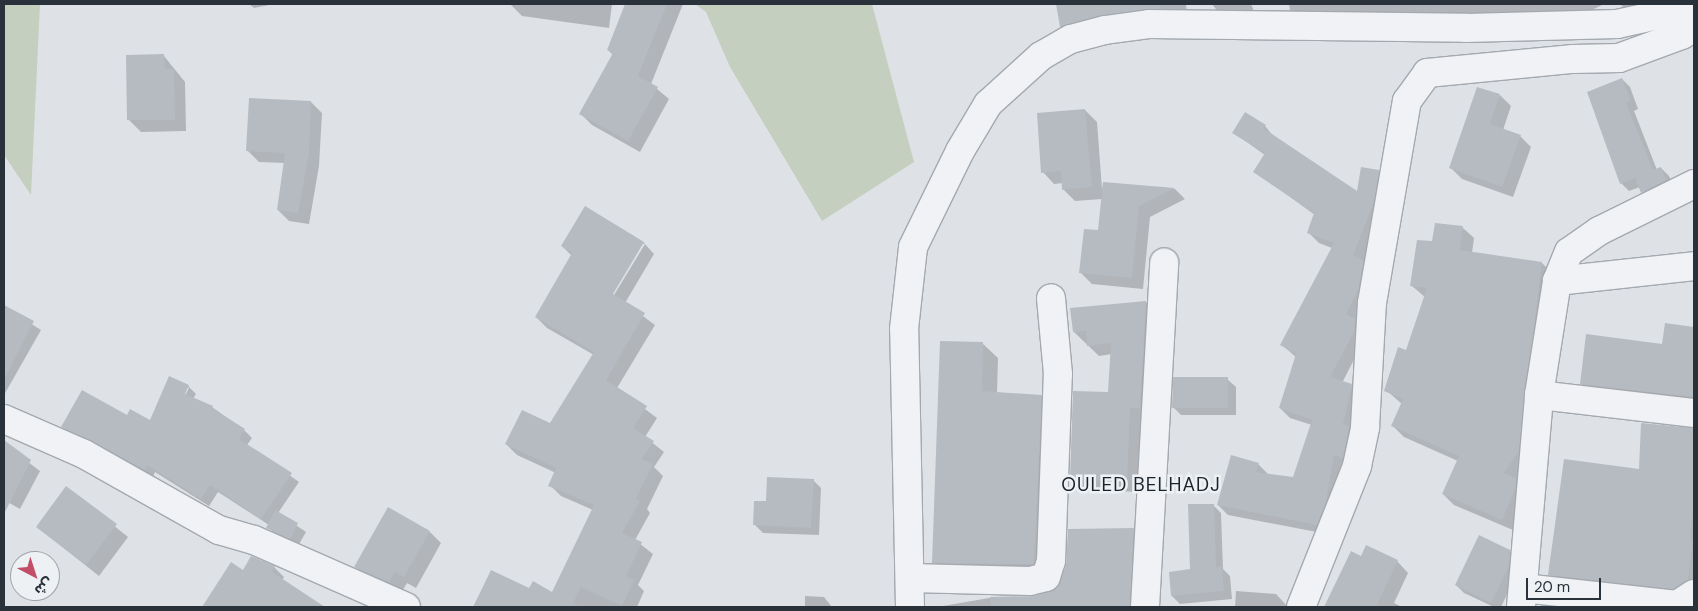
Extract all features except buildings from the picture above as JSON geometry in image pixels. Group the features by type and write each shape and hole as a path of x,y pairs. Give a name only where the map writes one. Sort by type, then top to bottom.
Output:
{"street":[{"path":"910,607 904,329 913,247 955,160 988,104 1041,56 1072,39 1104,30 1149,24 1466,28 1617,24 1694,7"},
{"path":"1301,607 1357,466 1366,427 1372,303 1407,101 1427,73 1573,59 1619,58 1682,35 1694,27"},
{"path":"1694,184 1599,231 1576,247 1569,252 1557,280 1539,395 1522,598 1677,605 1694,594"},
{"path":"1145,607 1164,264"},
{"path":"1557,280 1694,266"},
{"path":"910,578 1030,581 1046,577 1051,561 1058,374 1051,298"},
{"path":"1539,395 1694,413"},
{"path":"4,419 84,454 219,530 254,540 369,600 406,607"}],"green space":[{"path":"4,4 40,4 31,195 4,155"},
{"path":"695,4 872,4 914,162 822,221 730,67 706,12"}],"district":[{"name":"OULED BELHADJ","path":"1141,485"}]}
